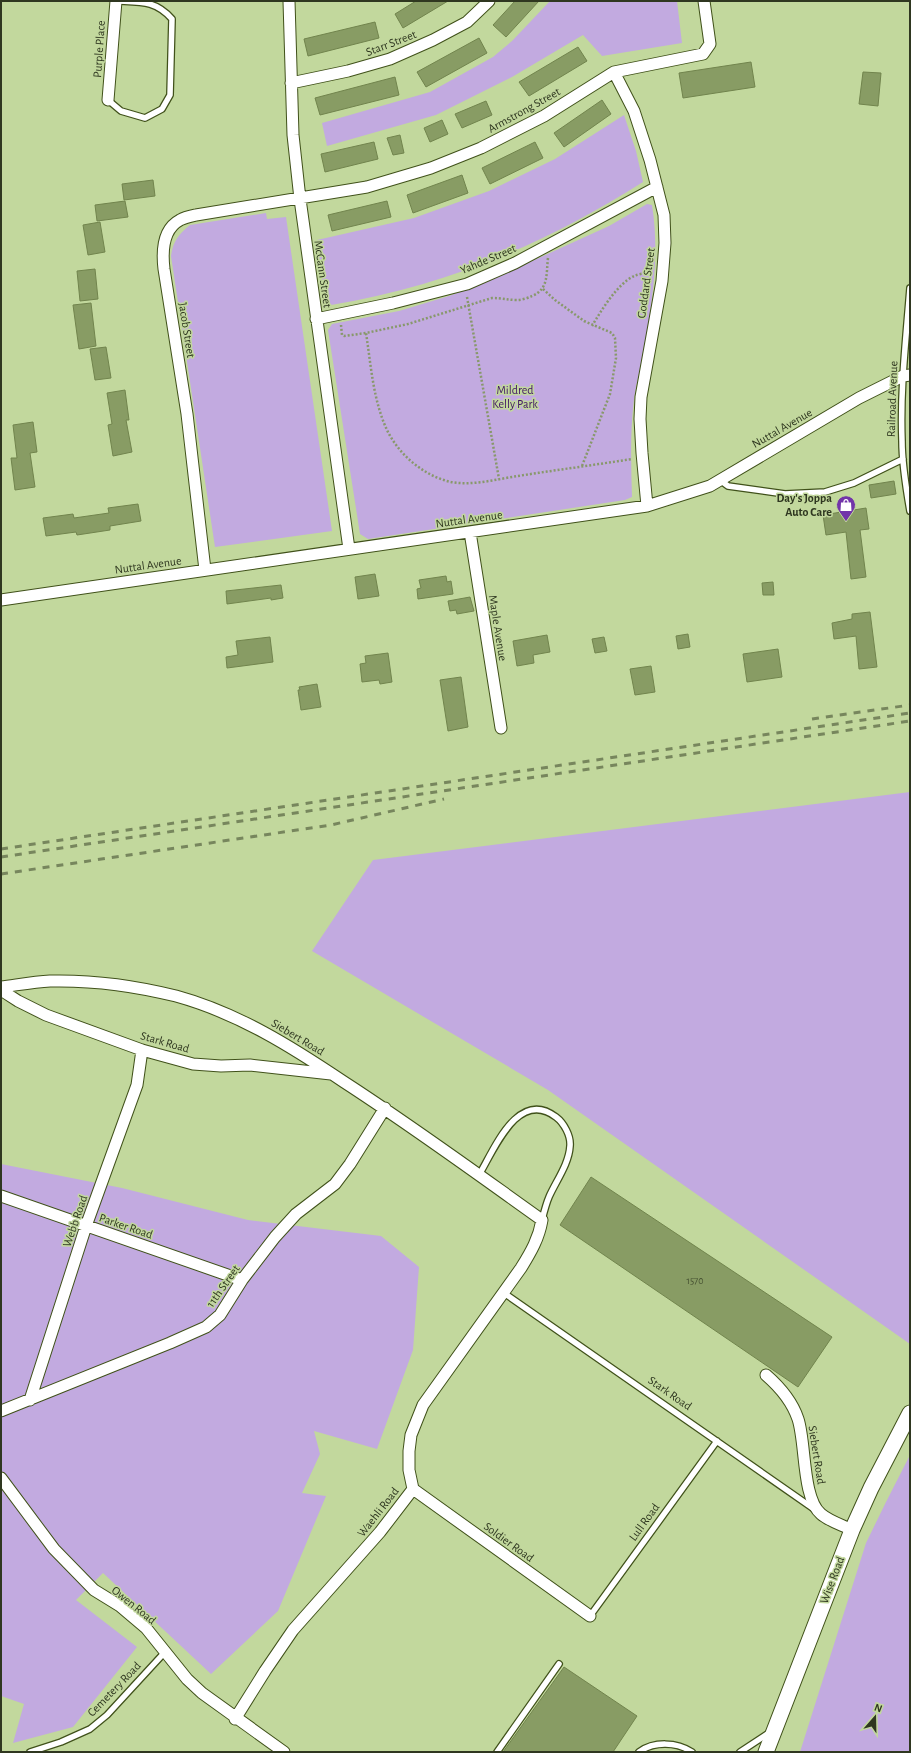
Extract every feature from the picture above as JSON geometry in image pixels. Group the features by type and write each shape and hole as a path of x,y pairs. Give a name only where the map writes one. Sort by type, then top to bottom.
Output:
{"street":[{"name":"Purple Place","path":"108,100 117,1"},
{"name":"McCann Street","path":"289,1 293,135 300,199 349,549"},
{"name":"Starr Street","path":"291,83 348,71 390,59 433,40 467,22 490,1"},
{"name":"Armstrong Street","path":"300,199 367,187 431,168 481,148 544,116 614,72 703,54 710,44 704,1"},
{"name":"Goddard Street","path":"614,72 634,111 664,214 665,243 662,281 642,390 640,419 647,506"},
{"name":"Yahde Street","path":"316,319 393,303 464,284 515,263 657,187"},
{"name":"Jacob Street","path":"205,570 187,414 164,269 164,241 171,229 179,220 196,215 300,199"},
{"name":"Nuttal Avenue","path":"1,600 647,506 710,486 859,398 907,375"},
{"name":"Maple Avenue","path":"470,532 501,728"},
{"name":"Siebert Road","path":"1,987 48,981 93,982 177,997 257,1027 291,1046 385,1108 542,1220"},
{"name":"Stark Road","path":"1,990 18,1001 46,1015 142,1050 193,1064 221,1066 250,1065 334,1075"},
{"name":"Webb Road","path":"30,1400 86,1226 134,1093 142,1050"},
{"name":"11th Street","path":"1,1411 206,1327 220,1315 242,1280 275,1237 296,1214 335,1184 350,1164 385,1108"},
{"name":"Parker Road","path":"1,1196 242,1280"},
{"name":"Waehli Road","path":"235,1719 293,1630 380,1532 413,1489 409,1470 409,1451 411,1435 421,1410 533,1250 540,1234 542,1220"},
{"name":"Siebert Road","path":"766,1376 790,1399 799,1420 808,1486 812,1501 821,1514"},
{"name":"Wise Road","path":"766,1752 852,1530 871,1488 910,1413"},
{"name":"Owen Road","path":"1,1478 54,1549 94,1590 120,1606 146,1628 202,1694 235,1719 284,1752"},
{"name":"Soldier Road","path":"413,1489 590,1616"},
{"path":"821,1514 852,1530"}],"lane":[{"path":"108,100 120,111 145,118 162,109 170,94 172,20 164,10 150,3 117,1"},
{"name":"Railroad Avenue","path":"910,288 903,460 910,511"},
{"path":"720,480 728,486 785,494 825,492 854,483 903,460"},
{"path":"479,1175 508,1127 518,1116 526,1110 548,1110 558,1119 568,1132 570,1145 566,1160 548,1198 542,1220"},
{"name":"Stark Road","path":"504,1292 821,1514"},
{"name":"Lull Road","path":"590,1616 717,1441"},
{"name":"Cemetery Road","path":"30,1752 61,1742 90,1729 107,1715 165,1652"},
{"path":"497,1752 559,1664"},
{"path":"740,1752 775,1730"},
{"path":"639,1752 647,1746 672,1745 683,1746 692,1752"}],"path":[{"path":"339,314 342,335 408,324 492,298 517,300 528,298 543,289 547,277 548,258"},
{"path":"592,326 625,281 633,276 654,272"},
{"path":"464,284 499,479"},
{"path":"543,289 566,309 592,326 612,333 615,338 616,358 607,405 582,466"},
{"path":"366,332 379,408 388,431 399,449 412,462 423,470 446,480 468,483 632,459"}],"green space":[{"path":"550,1 677,1 682,43 602,56 583,35 512,77 436,115 327,146 322,123 430,92 493,57 512,41"},
{"path":"624,115 636,151 643,182 606,205 531,243 493,260 455,274 374,297 331,305 324,295 317,240 414,218 489,191 555,159"},
{"name":"Mildred Kelly Park","path":"647,204 652,205 655,260 650,315 633,411 631,448 632,497 625,500 368,539 360,534 328,330 332,324 399,311 449,296 484,283 609,226"},
{"path":"266,213 267,219 286,217 332,531 215,547 171,256 173,246 177,238 190,225"},
{"path":"910,792 910,1344 548,1090 312,951 373,860"},
{"path":"1,1164 122,1188 248,1220 381,1236 419,1267 413,1350 377,1449 314,1431 320,1454 302,1493 326,1496 278,1611 211,1674 103,1573 76,1600 137,1647 73,1727 13,1743 24,1704 1,1696"},
{"path":"910,1455 910,1752 800,1752 866,1543"}],"building":[{"path":"416,1 448,1 403,28 395,14"},
{"path":"515,1 539,1 506,37 493,25"},
{"path":"375,22 379,38 308,56 304,39"},
{"path":"479,38 487,53 426,87 417,72"},
{"path":"578,47 587,61 529,96 519,82"},
{"path":"751,62 755,87 683,98 679,73"},
{"path":"863,72 881,73 878,106 859,104"},
{"path":"395,77 399,95 320,115 315,98"},
{"path":"602,100 611,114 564,147 554,133"},
{"path":"486,101 492,115 462,128 455,114"},
{"path":"442,120 448,134 430,142 424,128"},
{"path":"400,135 404,153 393,155 387,138"},
{"path":"374,142 378,159 325,172 321,154"},
{"path":"535,142 543,158 490,184 482,168"},
{"path":"462,175 468,193 413,213 407,195"},
{"path":"153,180 155,196 124,200 122,184"},
{"path":"125,201 128,217 97,221 95,205"},
{"path":"387,201 391,217 332,231 328,215"},
{"path":"100,222 105,252 88,255 83,225"},
{"path":"95,269 98,299 80,301 77,271"},
{"path":"91,303 96,346 79,349 73,305"},
{"path":"106,347 111,378 95,380 90,349"},
{"path":"125,390 129,420 126,420 132,452 113,456 108,425 112,424 107,393"},
{"path":"33,422 37,452 30,453 35,487 15,490 11,458 17,458 13,425"},
{"path":"894,481 896,494 871,498 869,485"},
{"path":"138,504 141,521 110,526 110,530 77,535 76,532 46,536 43,518 73,514 74,518 109,513 108,508"},
{"path":"866,508 869,529 860,530 866,577 851,579 846,532 826,535 823,515"},
{"path":"375,574 379,596 358,599 355,577"},
{"path":"446,576 447,582 451,581 453,594 418,599 417,589 421,588 419,580"},
{"path":"773,582 774,595 763,595 762,583"},
{"path":"281,585 283,598 271,600 271,598 227,604 226,591"},
{"path":"470,597 474,611 457,614 456,610 450,611 448,601"},
{"path":"870,612 877,667 859,669 856,636 834,639 832,623 852,619 852,614"},
{"path":"688,634 690,647 678,649 676,636"},
{"path":"547,635 550,652 533,655 534,663 517,666 513,641"},
{"path":"270,637 273,662 227,668 226,657 238,655 236,641"},
{"path":"604,637 607,651 595,653 592,639"},
{"path":"778,649 782,677 747,682 743,654"},
{"path":"388,653 392,682 380,684 379,680 362,682 360,664 366,663 365,656"},
{"path":"651,666 655,692 635,695 630,669"},
{"path":"461,677 468,727 448,731 440,680"},
{"path":"317,684 321,707 301,710 298,690 300,690 299,687"},
{"path":"591,1177 832,1337 798,1387 560,1225"},
{"path":"564,1667 637,1716 613,1752 503,1752"}],"railway":[{"path":"812,719 910,705"},
{"path":"1,849 910,713"},
{"path":"1,857 910,721"},
{"path":"1,874 331,825 444,799"}],"place":[{"name":"Day's Joppa Auto Care","path":"846,522"}]}
